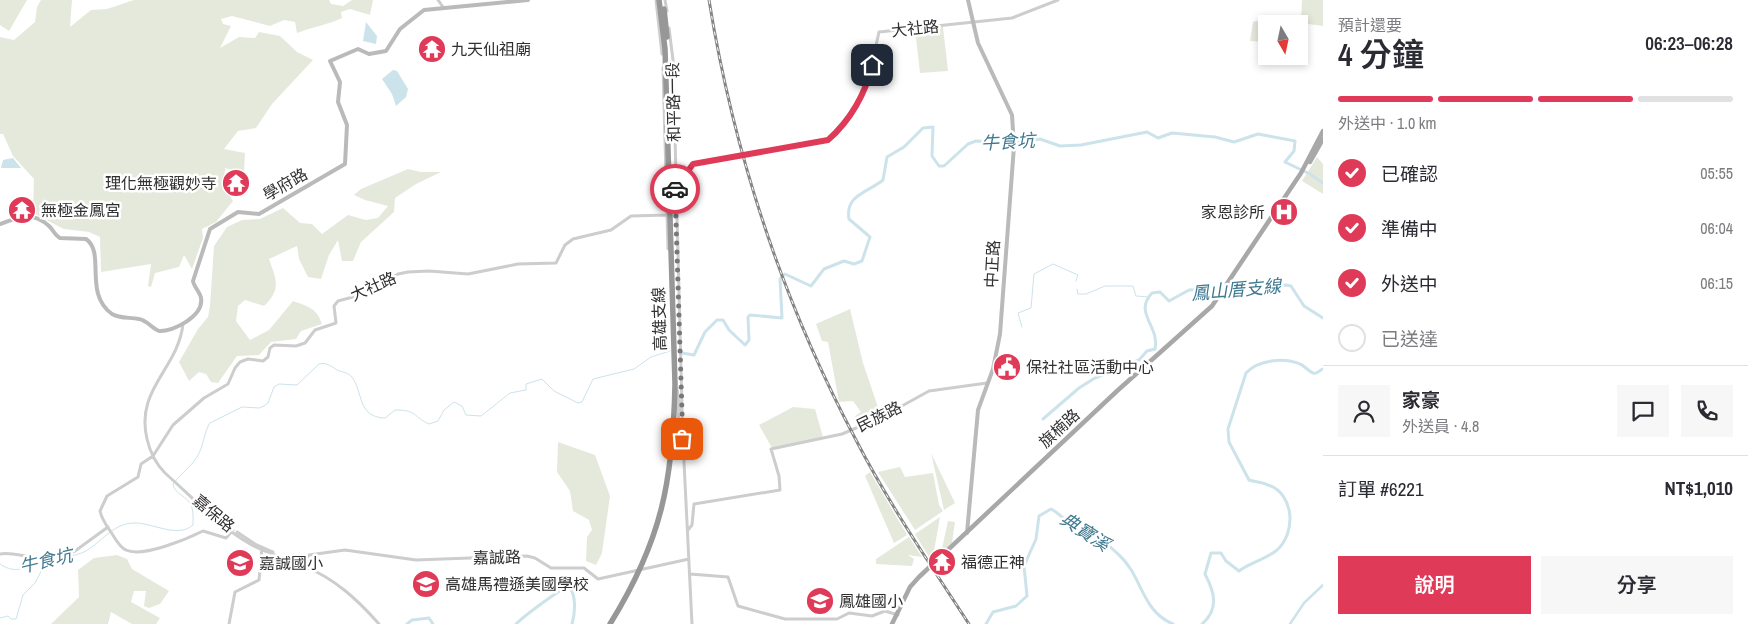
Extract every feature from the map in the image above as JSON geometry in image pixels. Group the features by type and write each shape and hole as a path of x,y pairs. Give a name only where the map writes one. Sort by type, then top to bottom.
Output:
{"highway":[{"name":"高雄支線","path":"610,624 629,592 655,532 669,477 674,433 675,384 665,49 661,0"},
{"name":"高雄支線","path":"614,624 633,592 658,533 672,484 678,432 669,58 661,0"}],"main road":[{"path":"435,8 528,0"},
{"name":"中正路","path":"966,533 978,410 993,369 1000,334 1014,142 1011,111 981,49 968,0"},
{"name":"學府路","path":"183,324 191,319 201,303 193,281 210,229 238,212 255,214 261,212 341,168 347,160 347,125 337,98 340,82 329,62 360,48 369,54 386,51 402,28 423,10 435,8"},
{"name":"旗楠路","path":"1304,170 1323,131"},
{"name":"旗楠路","path":"893,624 914,584 1118,392 1212,309 1323,139"},
{"path":"0,224 15,217 27,216 45,223 62,239 86,239 91,244 94,254 94,279 97,293 111,312 122,317 142,319 158,331 183,324"}],"street":[{"path":"437,0 444,7"},
{"path":"435,8 437,0"},
{"name":"和平路一段","path":"661,0 667,14 672,60 683,444 692,624"},
{"name":"和平路一段","path":"661,0 673,386 683,444"},
{"name":"大社路","path":"675,189 693,164 828,140 860,100 868,81 879,32 1012,18 1058,0"},
{"name":"大社路","path":"233,530 226,538 204,531 194,536 138,553 122,548 108,528 100,511 106,497 138,477 141,464 153,456 170,427 204,398 228,384 235,368 240,362 248,359 263,361 268,357 270,348 274,345 286,347 305,343 315,330 336,323 334,306 338,301 364,294 398,274 408,272 429,271 468,274 518,264 556,263 565,245 572,239 611,230 630,216 667,215"},
{"name":"嘉保路","path":"183,324 177,351 152,387 146,407 145,432 158,465 233,530 262,549 304,565 346,588 380,624"},
{"name":"民族路","path":"688,530 692,525 694,504 780,490 779,476 771,449 842,434 882,417 929,391 987,382"},
{"path":"0,554 10,553 33,557 70,553 108,528"},
{"path":"229,624 235,592 258,580 262,549"},
{"name":"嘉誠路","path":"304,565 309,555 345,550 416,560 527,556 535,558 551,568 584,568 598,579 689,559"},
{"path":"690,574 728,577 738,606 785,619 837,619 850,613 865,616 885,611 898,615"}],"shaded area":[{"path":"0,0 27,0 9,31 0,25"},
{"path":"41,0 72,0 70,27 91,10 107,9 134,0 329,0 331,4 343,6 352,0 373,0 370,15 350,9 341,12 342,18 297,33 295,22 284,20 270,26 232,16 221,19 223,24 231,26 220,48 239,37 255,38 259,32 280,36 297,52 313,60 272,104 256,128 238,131 224,149 245,153 244,173 225,168 224,186 233,201 216,222 202,229 203,238 192,269 184,255 179,267 155,273 151,287 148,286 151,264 101,272 100,237 89,232 64,229 33,213 34,179 13,156 3,134 0,134 0,37 14,40 35,22 37,7"},
{"path":"1302,0 1323,0 1323,26 1308,24 1308,15 1301,15"},
{"path":"1258,21 1258,42 1250,41 1253,22"},
{"path":"943,27 948,71 920,73 915,29"},
{"path":"1317,157 1323,164 1323,194 1302,181"},
{"path":"408,169 421,172 441,172 416,184 395,198 394,212 361,242 353,261 342,261 338,240 329,255 321,279 308,277 299,259 297,246 269,259 276,284 270,300 264,306 245,300 238,306 236,321 250,340 269,330 293,301 307,306 314,311 322,324 301,331 296,339 271,342 259,355 237,356 218,383 211,382 206,374 199,372 189,381 179,362 198,329 208,317 214,246 227,227 242,220 260,219 283,208 300,223 312,224 322,234 348,215 366,220 378,218 388,206 354,195 361,189"},
{"path":"850,309 863,363 881,416 860,424 855,416 861,412 853,401 839,402 828,342 822,341 816,324"},
{"path":"793,407 815,409 823,437 772,448 759,425"},
{"path":"558,442 595,455 610,496 602,553 596,565 586,561 587,537 592,530 589,520 573,511 570,491 557,472"},
{"path":"931,453 955,503 944,510"},
{"path":"900,467 905,477 933,473 939,505 943,511 915,530 878,472"},
{"path":"870,472 907,535 894,543 865,476"},
{"path":"940,517 934,551 941,553 948,521 955,522 952,543 932,562 915,534"},
{"path":"909,537 922,557 908,555 914,559 912,566 876,564 876,559"},
{"path":"117,555 127,559 132,569 169,591 160,604 149,608 144,606 146,591 134,591 131,602 160,618 156,624 132,624 111,612 108,624 51,624 79,597 78,570 94,558"}],"water":[{"path":"366,22 377,36 376,44 363,41"},
{"path":"393,70 397,71 408,89 406,97 396,106 392,94 382,79"},
{"path":"13,158 21,168 1,168 3,160"}],"waterway":[{"name":"牛食坑","path":"682,353 694,355 705,332 717,320 723,320 729,330 745,345 749,340 748,317 750,315 782,318 780,279 785,274 811,286 824,269 844,261 854,264 862,261 870,237 849,219 850,205 858,195 883,180 887,157 904,147 923,128 933,127 932,156 939,166 944,166 968,144 976,141 1019,142 1040,139 1060,146 1081,145 1147,132 1158,138 1172,133 1215,137 1234,142 1258,134 1295,141 1294,151 1285,162 1310,174 1323,183"},
{"path":"1022,327 1018,313 1031,308 1034,274 1053,264 1078,275 1076,281"},
{"name":"鳳山厝支線","path":"1043,419 1079,388 1095,378 1139,360 1147,351 1155,349 1156,341 1145,307 1152,293 1160,292 1169,301 1189,290 1286,285 1291,286 1304,306 1323,318"},
{"path":"1077,289 1078,294 1086,294 1105,286 1133,286 1136,296 1149,297"},
{"name":"牛食坑","path":"54,557 84,552 113,530 126,524 140,523 172,530 187,529 193,525 191,504 175,490 173,484 197,457 210,423 242,407 259,408 264,406 268,403 274,387 279,384 297,385 319,364 328,365 351,376 365,408 376,417 385,418 395,410 402,410 415,414 429,424 438,421 444,410 454,402 462,406 466,415 481,416 510,393 526,390 526,384 542,379 554,391 578,403 582,402 593,379 634,369 651,357 670,351"},
{"name":"典寶溪","path":"1202,624 1211,613 1214,600 1205,574 1211,553 1221,553 1226,561 1239,571 1277,550 1283,543 1290,524 1288,505 1283,497 1277,490 1268,485 1249,480 1229,442 1228,429 1246,373 1257,365 1279,360 1300,364 1314,373 1323,369"},
{"name":"典寶溪","path":"986,624 993,612 1016,606 1027,596 1024,566 1036,539 1039,516 1051,509 1117,553 1133,572 1154,611 1173,624"},
{"name":"牛食坑","path":"0,564 7,568 18,569 47,558"},
{"path":"0,618 8,616 11,619 16,619 23,595 35,583 47,560"},
{"path":"1290,624 1304,603 1323,585"},
{"name":"典寶溪","path":"516,624 550,597 568,587 574,599 572,624"},
{"name":"典寶溪","path":"407,624 412,620 429,618 433,624"}],"tunnel":[{"path":"672,200 675,189"}],"railway":[{"path":"709,0 732,114 747,171 764,226 806,335 830,388 869,464 910,534 969,624"}],"way so far":[{"path":"675,189 683,444 682,439"}],"place":[{"name":"九天仙祖廟","path":"432,49"},
{"name":"理化無極觀妙寺","path":"236,183"},
{"name":"無極金鳳宮","path":"22,210"},
{"name":"家恩診所","path":"1284,212"},
{"name":"保社社區活動中心","path":"1007,367"},
{"name":"福德正神","path":"942,562"},
{"name":"嘉誠國小","path":"240,563"},
{"name":"高雄馬禮遜美國學校","path":"426,584"},
{"name":"鳳雄國小","path":"820,601"}],"route":[{"path":"675,189 693,164 828,140 860,100 872,65"}]}
